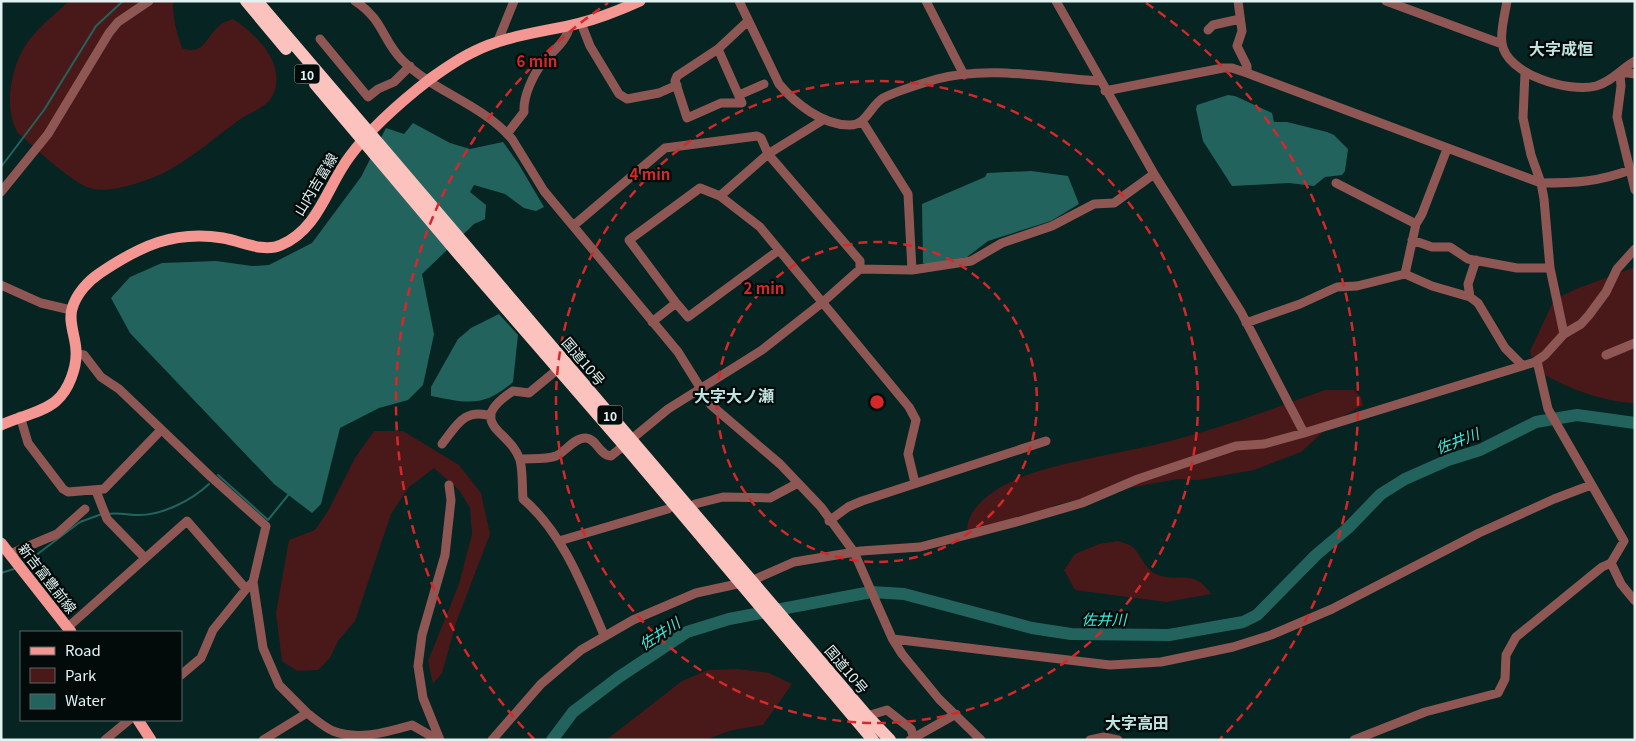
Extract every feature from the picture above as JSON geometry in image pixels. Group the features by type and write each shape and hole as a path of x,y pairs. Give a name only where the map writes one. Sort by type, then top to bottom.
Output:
{"highway":[{"name":"国道10号","path":"246,1 369,139"},
{"name":"国道10号","path":"257,1 459,246 880,738"},
{"name":"国道10号","path":"459,246 558,369 628,442"},
{"name":"国道10号","path":"797,643 866,716 880,738"}],"main road":[{"name":"山内吉富線","path":"71,310 89,281 112,264 155,242 188,235 203,235 264,247 279,246 291,240 313,221 342,166 428,80 468,55 497,43 576,24 640,1"},
{"path":"1,425 44,408 56,401 68,384 76,354 71,310"},
{"name":"新吉富豊前線","path":"1,543 69,630"},
{"path":"139,721 150,739"}],"street":[{"path":"1,192 48,134 109,32 118,22 149,1"},
{"path":"355,1 369,10 402,60 507,134 544,191 678,352 711,405 780,464 810,494 856,556 891,636 917,673 981,740"},
{"path":"497,43 514,1"},
{"path":"739,1 779,84 788,95 823,120 852,126 862,122 882,99 939,79 964,75 1004,74 1100,81"},
{"path":"926,1 964,75"},
{"path":"1056,1 1105,91 1246,323 1304,433"},
{"path":"1238,1 1242,31 1237,46 1247,66 1246,73"},
{"path":"1386,1 1502,44"},
{"path":"1507,1 1502,44 1509,58 1526,72 1560,86 1595,86 1621,73 1635,61"},
{"path":"1208,30 1213,24 1240,19"},
{"path":"718,49 742,103 721,103 687,118 677,86 677,76 718,49 748,21"},
{"path":"507,134 524,112 524,100 542,64 568,36 576,24 619,94 627,99 659,93 677,86"},
{"path":"320,39 368,97 378,89 394,82 410,66"},
{"path":"1105,91 1223,68 1232,68 1542,183 1570,184 1605,180 1631,166"},
{"path":"1526,72 1523,118 1530,155 1542,183 1550,268 1564,334"},
{"path":"1621,73 1635,74"},
{"path":"1621,73 1618,117 1631,166 1635,190"},
{"path":"739,95 764,84"},
{"path":"720,196 768,154 823,120"},
{"path":"862,122 908,194 912,270"},
{"path":"573,226 665,148 757,136 760,138 768,154 860,261 860,269"},
{"path":"1405,274 1416,224 1422,214 1447,149"},
{"path":"520,459 553,457 578,439 584,437 590,439 608,456 668,409 762,350 823,302 860,269 912,270 971,261 1002,243 1052,226 1094,204 1114,203 1154,174"},
{"path":"1336,183 1416,224"},
{"path":"779,250 688,317 629,240 700,188 720,196 756,223 779,250 823,302 886,376 914,414 916,420 908,454 915,483"},
{"path":"1412,240 1432,248 1450,247 1468,258 1476,260 1517,268 1550,268"},
{"path":"492,740 541,684 581,650 604,635 640,616 696,593 749,586 787,564 910,549 1082,503 1138,479 1236,446 1264,444 1304,433 1537,361 1564,334 1581,324 1589,315 1606,292 1617,268 1635,249"},
{"path":"1470,297 1468,284 1476,260"},
{"path":"1246,323 1300,304 1338,287 1357,286 1405,274 1432,286 1470,297 1478,303 1505,348 1523,366"},
{"path":"1,285 41,303 71,310"},
{"path":"652,322 676,303"},
{"path":"1606,356 1635,343"},
{"path":"76,354 84,355 101,377 118,389 266,526 253,582 263,648 279,685 307,713 334,731 355,736 377,735 412,725 439,740"},
{"path":"1354,740 1425,712 1498,693 1505,679 1506,655 1516,638 1602,567 1611,563 1624,541 1548,409 1537,361"},
{"path":"558,369 529,393 513,391 498,400 491,416 493,426 520,459 522,499 534,508 559,541 604,635"},
{"path":"442,444 463,417 479,412 491,416"},
{"path":"20,416 28,443 63,489 68,492 104,489 161,430"},
{"path":"829,521 848,506 1046,441"},
{"path":"694,504 723,497 770,498 798,483"},
{"path":"891,636 1110,666 1142,665 1234,647 1305,622 1479,533 1554,498 1590,484"},
{"path":"439,740 423,698 418,666 422,635 445,555 451,500 449,485"},
{"path":"96,491 107,519 145,558"},
{"path":"10,554 57,534 85,509"},
{"path":"559,541 668,510"},
{"path":"69,630 187,521 246,589"},
{"path":"1611,563 1621,584 1635,601"},
{"path":"182,674 201,658 213,630 253,582"},
{"path":"866,716 887,710 911,729 912,739 956,714"},
{"path":"263,740 307,713"},
{"path":"105,740 128,721"},
{"path":"1090,740 1104,738 1118,740"}],"green space":[{"path":"69,1 173,1 174,19 180,42 182,48 189,50 200,48 214,31 233,19 259,41 267,50 272,60 276,71 276,82 272,98 264,106 239,120 188,158 163,173 129,186 106,190 87,187 61,170 18,133 11,114 10,92 14,71 22,51 37,31"},
{"path":"1635,267 1635,403 1596,397 1559,382 1536,370 1530,351 1554,300 1576,289"},
{"path":"1325,390 1354,390 1361,397 1363,405 1335,421 1301,452 1254,470 1198,480 1177,479 1114,491 1056,505 974,539 968,537 967,527 975,508 991,493 1019,478 1078,461 1199,433"},
{"path":"374,431 403,431 459,465 481,493 490,534 456,623 442,673 433,684 428,661 459,584 472,534 470,508 459,490 434,468 409,487 391,514 355,621 338,641 330,658 318,670 297,671 282,661 276,613 289,540 315,530 328,511 355,458"},
{"path":"1118,541 1133,547 1152,572 1164,577 1191,578 1198,581 1211,594 1167,602 1075,590 1064,570 1075,554 1099,544"},
{"path":"738,669 769,673 792,684 763,725 733,730 704,740 606,740 682,681 708,670"}],"water":[{"path":"1228,95 1235,96 1272,113 1274,122 1287,122 1334,135 1348,149 1345,171 1342,175 1325,177 1314,186 1289,183 1232,186 1203,141 1196,109 1197,105"},
{"path":"413,123 450,143 470,149 503,142 544,207 536,211 524,208 505,194 474,185 470,192 486,205 485,219 474,224 422,274 434,334 423,385 408,400 379,408 340,428 321,504 312,513 274,484 130,333 111,298 130,277 162,263 216,261 252,266 269,265 312,243 361,177 386,128 404,134"},
{"path":"1031,171 1068,176 1079,204 1051,221 988,241 967,257 923,263 922,204 985,177 987,173"},
{"path":"499,314 518,335 513,382 484,400 465,402 431,396 431,387 458,339 471,328"}],"waterway":[{"path":"1,167 44,110 96,26 123,1"},
{"name":"佐井川","path":"552,740 573,712 619,677 687,632 729,619 871,592 904,594 1032,628 1071,634 1169,635 1243,622 1257,615 1316,555 1348,528 1381,494 1405,479 1448,460 1480,450 1536,422 1577,415 1635,423"},
{"path":"218,475 268,520 289,494"},
{"path":"107,514 139,515 158,512 177,506 209,484"},
{"path":"23,565 80,522 102,514"},
{"path":"1,573 17,568"}],"district":[{"name":"大字成恒","path":"1561,48"},
{"name":"大字大ノ瀬","path":"734,395"},
{"name":"大字高田","path":"1137,722"}]}
